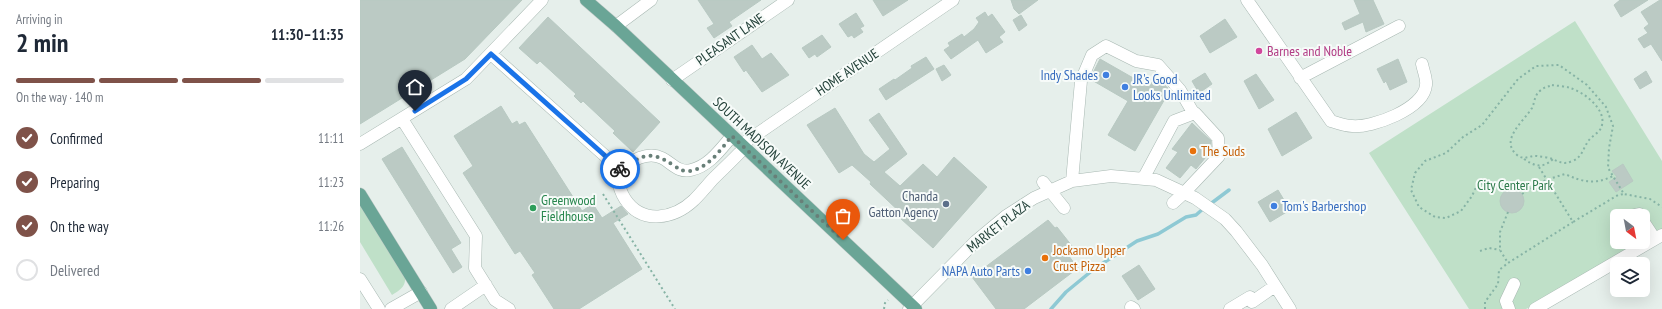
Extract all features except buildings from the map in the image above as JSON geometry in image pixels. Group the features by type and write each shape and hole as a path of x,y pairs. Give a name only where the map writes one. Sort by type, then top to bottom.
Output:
{"main road":[{"name":"SOUTH MADISON AVENUE","path":"586,0 616,26 913,308"},
{"path":"360,194 431,309"}],"street":[{"path":"360,144 466,79 542,0"},
{"path":"616,26 651,0"},
{"name":"PLEASANT LANE","path":"672,80 788,0"},
{"name":"HOME AVENUE","path":"622,171 619,177 619,184 626,201 642,214 650,216 663,216 674,213 694,200 743,146 953,0"},
{"path":"1247,0 1331,121 1351,126 1363,126 1403,112 1420,99 1426,86 1422,64"},
{"path":"1300,78 1399,26"},
{"path":"1072,181 1081,80 1092,55 1106,46 1136,61 1158,65 1180,90 1194,114 1218,138 1219,156 1173,203"},
{"path":"491,54 622,171 637,159 646,155 661,157 681,171 690,171 711,160 732,136"},
{"path":"1143,179 1174,121 1194,114"},
{"path":"402,119 476,236 475,268 495,300 510,309"},
{"name":"MARKET PLAZA","path":"913,308 976,241 1013,207 1049,193 1072,181 1111,176 1156,180 1184,193 1225,219 1236,231 1290,309"},
{"path":"1049,193 1064,208"},
{"path":"1535,309 1659,237 1650,228"},
{"path":"360,279 379,309"},
{"path":"1509,309 1506,301 1514,284"},
{"path":"451,309 486,286"},
{"path":"1230,309 1250,297 1252,302 1275,286"},
{"path":"391,309 420,292"}],"path":[{"path":"1504,191 1500,184 1491,182 1478,185 1461,211 1446,218 1435,217 1419,207 1411,190 1415,173 1424,160 1446,153 1463,137 1482,125 1518,79 1536,66 1559,65 1587,85 1606,107 1613,126 1609,148 1608,168 1624,194"},
{"path":"1524,159 1535,156 1553,159 1561,164 1572,161 1580,157 1590,138 1596,135 1602,126 1603,117 1588,98 1570,88 1552,85 1542,89 1535,95 1532,107 1516,127 1511,140 1513,150 1517,156 1530,164 1538,167 1548,164 1553,159"},
{"path":"1538,167 1573,222"},
{"path":"1522,194 1546,180 1565,174 1580,181 1602,182 1613,176"},
{"path":"603,194 675,309"},
{"path":"1486,309 1485,302 1498,284 1499,270 1618,195 1624,194 1650,198 1662,207"},
{"path":"1508,212 1500,232 1500,250 1508,263"},
{"path":"1480,251 1489,248 1500,250"},
{"path":"884,309 885,303"}],"green space":[{"name":"City Center Park","path":"1575,21 1662,161 1662,234 1650,241 1650,209 1610,209 1610,249 1635,249 1620,257 1610,257 1610,263 1526,309 1469,309 1369,153"},
{"path":"360,202 405,277 405,283 403,286 392,295 360,242"}],"waterway":[{"path":"1209,205 1229,190"},
{"path":"1051,309 1066,292 1094,269 1137,241 1158,234 1186,217 1196,215 1204,208"}],"way so far":[{"path":"620,169 622,171 630,163 646,155 654,155 661,157 681,171 690,171 711,160 732,136 843,240"}],"place":[{"name":"Barnes and Noble","path":"1259,51"},
{"name":"Indy Shades","path":"1106,75"},
{"name":"JR's Good Looks Unlimited","path":"1125,87"},
{"name":"The Suds","path":"1193,151"},
{"name":"Chanda Gatton Agency","path":"946,204"},
{"name":"Tom's Barbershop","path":"1274,206"},
{"name":"Greenwood Fieldhouse","path":"533,208"},
{"name":"Jockamo Upper Crust Pizza","path":"1045,258"},
{"name":"NAPA Auto Parts","path":"1028,271"}],"route":[{"path":"415,111 466,79 491,54 620,169"}]}
